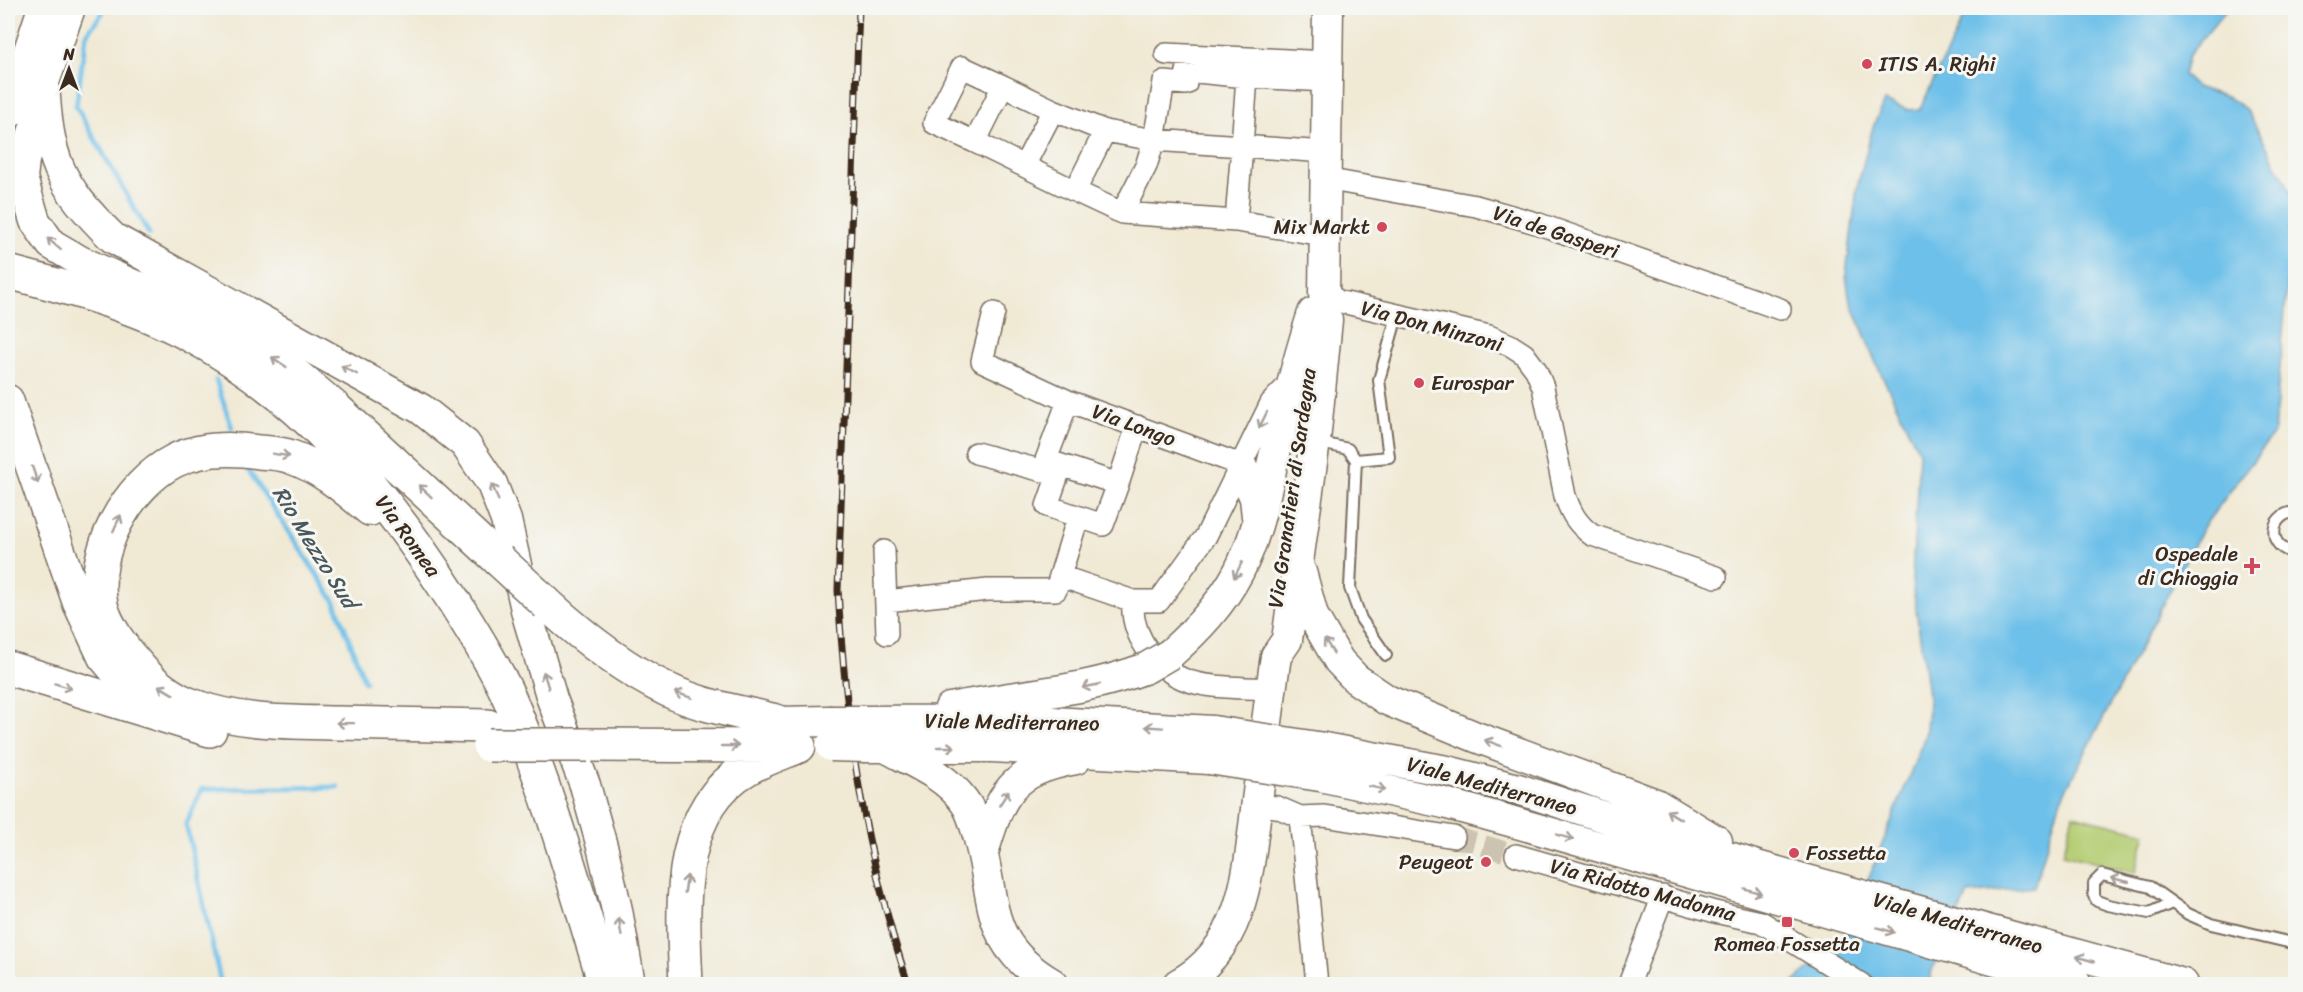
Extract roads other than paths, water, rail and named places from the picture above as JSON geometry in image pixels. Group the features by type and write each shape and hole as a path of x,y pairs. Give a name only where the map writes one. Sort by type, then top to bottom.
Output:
{"main road":[{"path":"8,270 70,274 143,289 194,308 286,367 335,408 547,604 614,659 669,691 722,708 789,734"},
{"name":"Via Romea","path":"8,270 135,311 189,334 237,362 298,409 335,443 394,514 438,578 479,641 506,692 550,802 605,984"},
{"path":"438,578 381,518 332,476 290,456 238,449 204,452 176,460 150,476 133,494 101,556 101,606 123,651 153,683 192,706 231,717 281,722 488,735"},
{"path":"8,668 241,738 295,744 488,735 789,734"},
{"path":"686,984 683,905 690,849 706,807 726,785 789,734"}],"street":[{"path":"8,114 43,8"},
{"path":"70,8 44,82 37,121 15,188 51,244 80,261 143,289"},
{"name":"Via Granatieri di Sardegna","path":"1178,984 1203,967 1219,948 1233,923 1252,858 1256,805 1276,656 1287,640 1298,556 1307,439 1323,309 1328,8"},
{"path":"1166,54 1327,71"},
{"name":"Via de Gasperi","path":"975,142 934,123 962,67 1053,110 1105,131 1154,140 1242,146 1325,165 1536,223 1780,309"},
{"path":"1122,213 1146,166 1154,140 1164,82 1186,84 1187,71 1247,77 1327,71"},
{"path":"1236,221 1247,77"},
{"path":"44,82 47,130 57,167 81,206 113,238 421,409 465,444 487,476 506,520 527,614 552,699 585,785 617,910 630,984"},
{"path":"1003,86 975,142 1122,213 1236,221 1324,235"},
{"path":"1024,166 1053,110"},
{"path":"1075,191 1105,131"},
{"name":"Via Don Minzoni","path":"1323,309 1337,301 1489,336 1524,354 1536,369 1543,387 1565,496 1571,513 1581,527 1592,535 1716,577"},
{"path":"876,734 999,698 1059,692 1109,682 1158,661 1197,630 1219,602 1239,570 1258,525 1293,380 1323,309"},
{"name":"Via Longo","path":"994,313 982,361 1068,401 1241,465"},
{"path":"1060,576 1133,601 1159,601 1206,536 1271,403 1293,380"},
{"path":"8,400 78,603 104,657 128,687 155,714"},
{"path":"1068,401 1047,506 1103,525 1137,426"},
{"name":"Via Granatieri di Sardegna","path":"1276,656 1270,640 1307,439"},
{"path":"976,453 1043,471 1054,463"},
{"path":"1054,463 1118,484"},
{"path":"1241,465 1256,498 1258,525"},
{"path":"886,601 988,590 1056,590 1078,516"},
{"path":"884,551 887,634"},
{"path":"1298,556 1313,616 1323,637 1339,662 1387,700 1656,804 1760,867"},
{"path":"1133,601 1132,618 1143,644 1162,665 1181,678 1197,683 1271,689"},
{"name":"Viale Mediterraneo","path":"789,734 876,734 1016,720 1322,762 1447,771 1518,789 1760,867 1834,901"},
{"path":"876,734 945,781 964,800 971,813 983,853 989,899 997,926 1010,947 1027,966 1053,984"},
{"name":"Viale Mediterraneo","path":"876,734 992,747 1114,752 1211,745"},
{"path":"983,853 994,815 1012,785 1052,764 1114,752"},
{"name":"Viale Mediterraneo","path":"1322,762 1443,803 1834,901 1970,940 2183,984"},
{"path":"1256,805 1277,807 1300,817 1324,816 1454,837"},
{"path":"1300,817 1317,984"},
{"name":"Via Ridotto Madonna","path":"1516,855 1715,912 1750,919 1770,927 1862,984"},
{"path":"1629,984 1663,896"},
{"name":"Viale Mediterraneo","path":"1970,940 2076,984"}],"lane":[{"path":"1356,460 1389,457 1379,381 1397,315"},
{"path":"1307,439 1348,449 1356,460 1350,588 1361,619 1386,655"},
{"path":"2293,553 2277,544 2273,532 2278,519 2283,514 2295,512"},
{"path":"2172,903 2149,913 2108,905 2097,901 2094,896 2094,883 2102,876 2150,887 2172,903 2211,924 2295,944"}],"water":[{"path":"1968,8 2228,8 2188,56 2183,75 2196,87 2229,98 2247,110 2295,199 2274,433 2204,526 2061,799 2034,887 1968,894 1932,970 1929,984 1792,984 1847,933 1925,736 1929,702 1912,580 1919,452 1875,361 1849,296 1846,275 1857,188 1872,130 1884,101 1909,110 1920,109"}],"waterway":[{"name":"Rio Mezzo Sud","path":"106,8 86,35 76,106 149,234"},
{"name":"Rio Mezzo Sud","path":"216,380 232,428"},
{"name":"Rio Mezzo Sud","path":"245,465 335,602 365,682"},
{"name":"Rio Mezzo Sud","path":"221,984 186,824 202,789 338,787"}],"tunnel":[{"path":"1454,837 1516,855"}],"railway":[{"path":"859,8 838,590 846,692 860,790 880,886 908,984"}],"place":[{"name":"ITIS A. Righi","path":"1867,64"},
{"name":"Mix Markt","path":"1382,227"},
{"name":"Eurospar","path":"1419,383"},
{"name":"Ospedale di Chioggia","path":"2252,566"},
{"name":"Fossetta","path":"1794,853"},
{"name":"Peugeot","path":"1486,862"},
{"name":"Romea Fossetta","path":"1787,922"}]}
